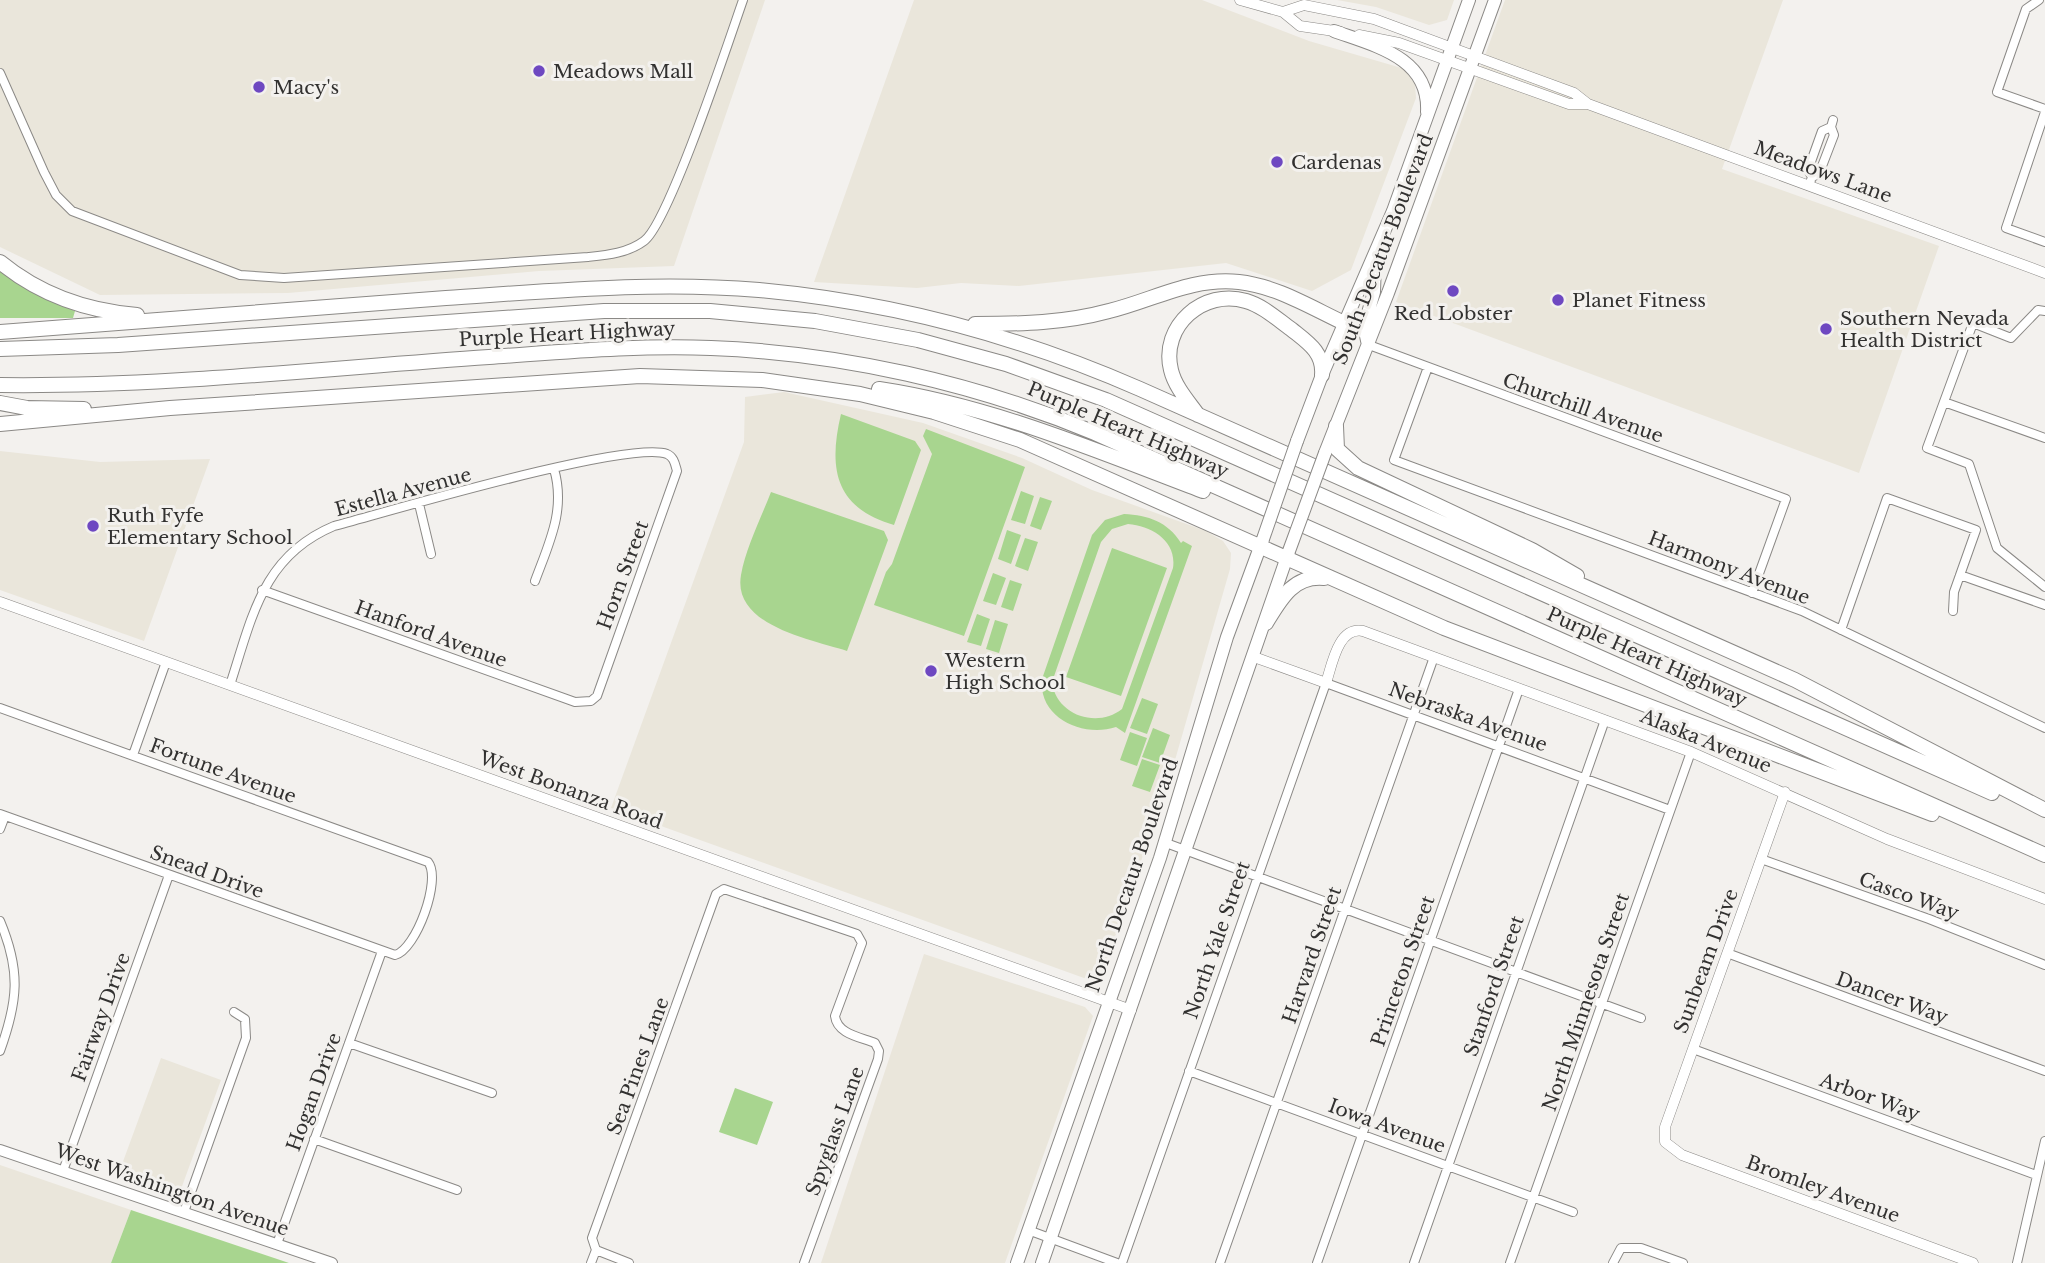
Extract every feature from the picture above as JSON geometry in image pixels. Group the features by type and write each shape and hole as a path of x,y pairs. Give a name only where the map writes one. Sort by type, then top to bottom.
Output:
{"highway":[{"path":"0,262 31,283 72,302 112,312 166,318"},
{"path":"953,324 1016,324 1073,319 1120,308 1191,284 1215,281 1270,289 1344,323"},
{"path":"0,332 589,288 674,286 818,297 953,324 1084,365 1795,680 2045,813"},
{"path":"1200,416 1175,382 1170,352 1180,322 1193,310 1209,302 1235,298 1264,309 1314,348 1321,358 1322,375"},
{"name":"Purple Heart Highway","path":"0,349 111,346 634,310 771,316 918,340 1020,368 1120,406 2045,813"},
{"name":"Purple Heart Highway","path":"0,386 111,383 636,348 711,348 787,354 907,374 1024,407 1102,436 2045,856"},
{"path":"0,424 170,408 640,376 721,377 814,386 911,406 999,432 1083,466 1261,543 1332,580 1534,665 2045,856"},
{"path":"814,386 845,384 905,394 1004,418 1345,544"},
{"path":"0,403 37,409 170,408"},
{"path":"1336,426 1339,452 1358,468 1532,550 1625,605"},
{"path":"1266,623 1284,595 1298,582 1314,578 1332,580"}],"main road":[{"name":"South Decatur Boulevard","path":"1278,498 1322,375 1376,253 1425,126 1469,0"},
{"name":"South Decatur Boulevard","path":"1287,555 1368,345 1495,0"},
{"path":"1334,31 1397,56 1415,68 1427,92 1425,126"},
{"path":"1368,345 1364,327 1374,292 1376,253"},
{"path":"1344,323 1368,345"},
{"name":"North Decatur Boulevard","path":"1017,1263 1166,843 1227,638 1278,498"},
{"path":"1042,1263 1266,623 1287,555"},
{"name":"West Washington Avenue","path":"0,1150 332,1263"}],"street":[{"path":"0,74 56,195 72,211 240,275 284,278 588,257 636,246 645,241 658,225 743,0"},
{"name":"Meadows Lane","path":"1240,0 1283,12 1300,26 1383,39 1448,61 1473,62"},
{"path":"2039,0 2026,9 1997,92 2045,111 2006,228 2045,242"},
{"name":"Meadows Lane","path":"1283,12 1304,5 1388,23 1453,47 1473,62 1570,104 1588,104 1811,181 2045,273"},
{"path":"1811,181 1808,170 1822,131 1832,123"},
{"path":"2045,311 2038,310 2011,338 1973,323 1927,448 1969,464 1997,548 2045,587"},
{"name":"Churchill Avenue","path":"1368,345 1786,499 1752,593"},
{"name":"Harmony Avenue","path":"1428,367 1394,460 1802,611 2045,728"},
{"path":"1944,402 2045,438"},
{"name":"Estella Avenue","path":"230,685 262,590 278,565 312,535 554,468 654,452 673,458"},
{"name":"Horn Street","path":"591,701 597,696 677,471 673,458"},
{"path":"535,581 558,519 560,503 554,468"},
{"path":"1841,630 1887,498 1976,530 1960,575 1953,611"},
{"path":"419,504 430,554"},
{"path":"1960,575 2045,605"},
{"name":"Hanford Avenue","path":"262,590 575,702 591,701"},
{"name":"West Bonanza Road","path":"0,602 1131,1010"},
{"name":"Alaska Avenue","path":"1349,631 1359,630 1691,752 1886,839 2045,899"},
{"name":"North Yale Street","path":"1119,1263 1326,683 1343,638 1349,631"},
{"name":"Nebraska Avenue","path":"1254,657 1670,810"},
{"name":"Harvard Street","path":"1220,1263 1434,657"},
{"path":"133,755 166,662"},
{"name":"Princeton Street","path":"1317,1263 1519,689"},
{"name":"Fortune Avenue","path":"0,708 428,862 432,867 434,882 412,943 403,953"},
{"name":"Stanford Street","path":"1414,1263 1605,720"},
{"name":"North Minnesota Street","path":"1510,1263 1691,752"},
{"name":"Sunbeam Drive","path":"1665,1142 1665,1127 1785,792"},
{"path":"0,829 2,815"},
{"name":"Snead Drive","path":"2,815 382,951 403,953"},
{"path":"1166,843 1641,1018"},
{"name":"Casco Way","path":"1761,859 1930,919 2045,965"},
{"name":"Fairway Drive","path":"63,1171 169,875"},
{"name":"Spyglass Lane","path":"718,892 724,889 857,934 862,943 835,1016 836,1024 841,1030 875,1043 879,1051 878,1059 804,1263"},
{"name":"Sea Pines Lane","path":"592,1263 596,1250 592,1238 718,892"},
{"path":"0,921 16,972 16,996 0,1051"},
{"name":"Hogan Drive","path":"277,1244 382,951"},
{"name":"Dancer Way","path":"1727,953 2045,1072"},
{"path":"184,1213 246,1038 245,1019 234,1012"},
{"path":"349,1044 492,1093"},
{"name":"Arbor Way","path":"1693,1049 2036,1175"},
{"name":"Iowa Avenue","path":"1189,1071 1573,1212"},
{"path":"314,1139 457,1190"},
{"name":"Bromley Avenue","path":"1665,1142 1682,1155 1973,1263"},
{"path":"2017,1263 2045,1142"},
{"path":"1028,1230 1119,1263"},
{"path":"1614,1263 1621,1248 1641,1248 1683,1263"},
{"path":"596,1250 629,1263"}],"shaded area":[{"path":"0,0 765,0 674,266 539,271 288,293 100,295 0,247"},
{"path":"914,0 1202,0 1309,41 1405,69 1415,84 1416,98 1351,270 1312,291 1226,263 1019,286 961,283 917,288 814,282"},
{"path":"1337,0 1454,0 1447,20 1429,25 1376,7"},
{"path":"1505,0 1783,0 1722,169 1939,246 1859,473 1396,302"},
{"name":"Western High School","path":"784,392 923,423 1022,458 1092,490 1206,531 1223,541 1231,553 1230,569 1171,774 1103,972 1097,979 1084,978 611,808 744,442 745,397"},
{"name":"Ruth Fyfe Elementary School","path":"0,451 100,462 210,459 144,641 0,590"},
{"path":"924,954 1085,1007 1093,1016 1005,1263 821,1263"},
{"path":"161,1058 221,1080 181,1189 121,1167"},
{"path":"0,1165 131,1210 111,1263 0,1263"}],"green space":[{"path":"0,269 46,299 75,311 73,318 0,318"},
{"path":"841,414 915,441 921,450 894,525 874,518 859,508 848,497 841,484 836,452"},
{"path":"926,429 1025,467 964,636 874,605 886,572 892,564 932,454 923,436"},
{"path":"1021,491 1034,496 1025,524 1011,520"},
{"path":"771,492 884,531 888,540 847,651 778,628 749,607 742,592 741,575 746,554"},
{"path":"1040,497 1052,501 1041,530 1030,526"},
{"path":"1124,514 1149,518 1164,525 1181,543 1183,541 1192,546 1125,733 1116,727 1090,730 1065,722 1047,704 1043,693 1042,679 1092,535 1105,520","holes":["1128,524 1154,532 1167,543 1173,558 1173,568 1122,709 1101,718 1079,715 1061,703 1052,682 1101,542 1112,529"]},
{"path":"1007,530 1021,535 1011,564 998,559"},
{"path":"1025,538 1038,542 1028,571 1015,566"},
{"path":"1112,548 1167,568 1121,696 1066,677"},
{"path":"993,573 1006,578 996,605 983,601"},
{"path":"1010,580 1022,584 1013,611 1001,607"},
{"path":"977,614 990,619 981,646 967,642"},
{"path":"995,620 1008,624 999,653 986,649"},
{"path":"1142,698 1158,704 1147,734 1130,728"},
{"path":"1153,728 1170,735 1160,763 1142,757"},
{"path":"1130,732 1147,738 1137,766 1120,760"},
{"path":"1142,759 1160,765 1150,792 1132,786"},
{"path":"735,1088 773,1102 757,1145 719,1132"},
{"path":"131,1210 289,1263 111,1263"}],"place":[{"name":"Meadows Mall","path":"539,71"},
{"name":"Macy's","path":"259,87"},
{"name":"Cardenas","path":"1277,162"},
{"name":"Red Lobster","path":"1453,291"},
{"name":"Planet Fitness","path":"1558,300"},
{"name":"Southern Nevada Health District","path":"1826,329"},
{"name":"Ruth Fyfe Elementary School","path":"93,526"},
{"name":"Western High School","path":"931,671"}]}
